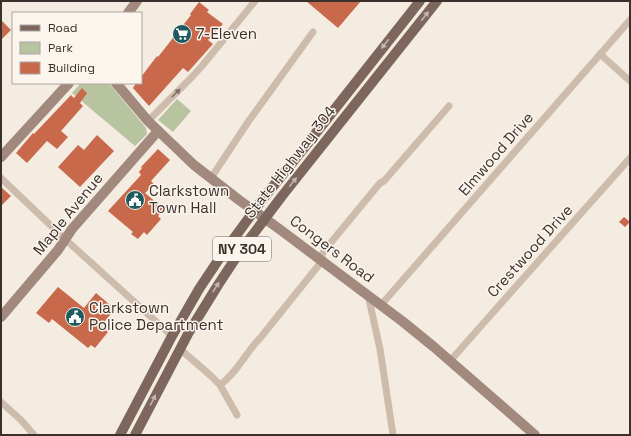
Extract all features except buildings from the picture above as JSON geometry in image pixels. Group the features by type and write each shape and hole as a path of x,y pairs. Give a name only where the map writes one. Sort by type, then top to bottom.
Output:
{"main road":[{"name":"State Highway 304","path":"120,435 172,336 206,278 228,245 420,1"},
{"name":"State Highway 304","path":"135,435 199,315 225,274 264,218 437,1"}],"street":[{"path":"129,12 137,1"},
{"path":"148,121 195,74 254,1"},
{"name":"Elmwood Drive","path":"381,305 630,20"},
{"path":"211,178 248,122 313,32"},
{"path":"600,54 630,81"},
{"path":"1,157 68,84"},
{"name":"Congers Road","path":"117,84 158,131 211,178 417,333 535,435"},
{"path":"220,385 230,376 322,261 322,254 328,246 380,183 384,181 449,106"},
{"name":"Maple Avenue","path":"1,317 58,250 72,229 158,131"},
{"name":"Crestwood Drive","path":"450,362 630,158"},
{"path":"1,178 66,240 172,336"},
{"path":"368,295 380,349 393,435"},
{"path":"180,349 220,385 237,415"},
{"path":"1,402 21,420 32,434"}],"green space":[{"path":"80,84 110,84 146,128 147,134 135,146 72,93"},
{"path":"177,99 191,111 173,132 158,120"}],"place":[{"name":"7-Eleven","path":"182,34"},
{"name":"Clarkstown Town Hall","path":"135,200"},
{"name":"Clarkstown Police Department","path":"75,317"}]}
